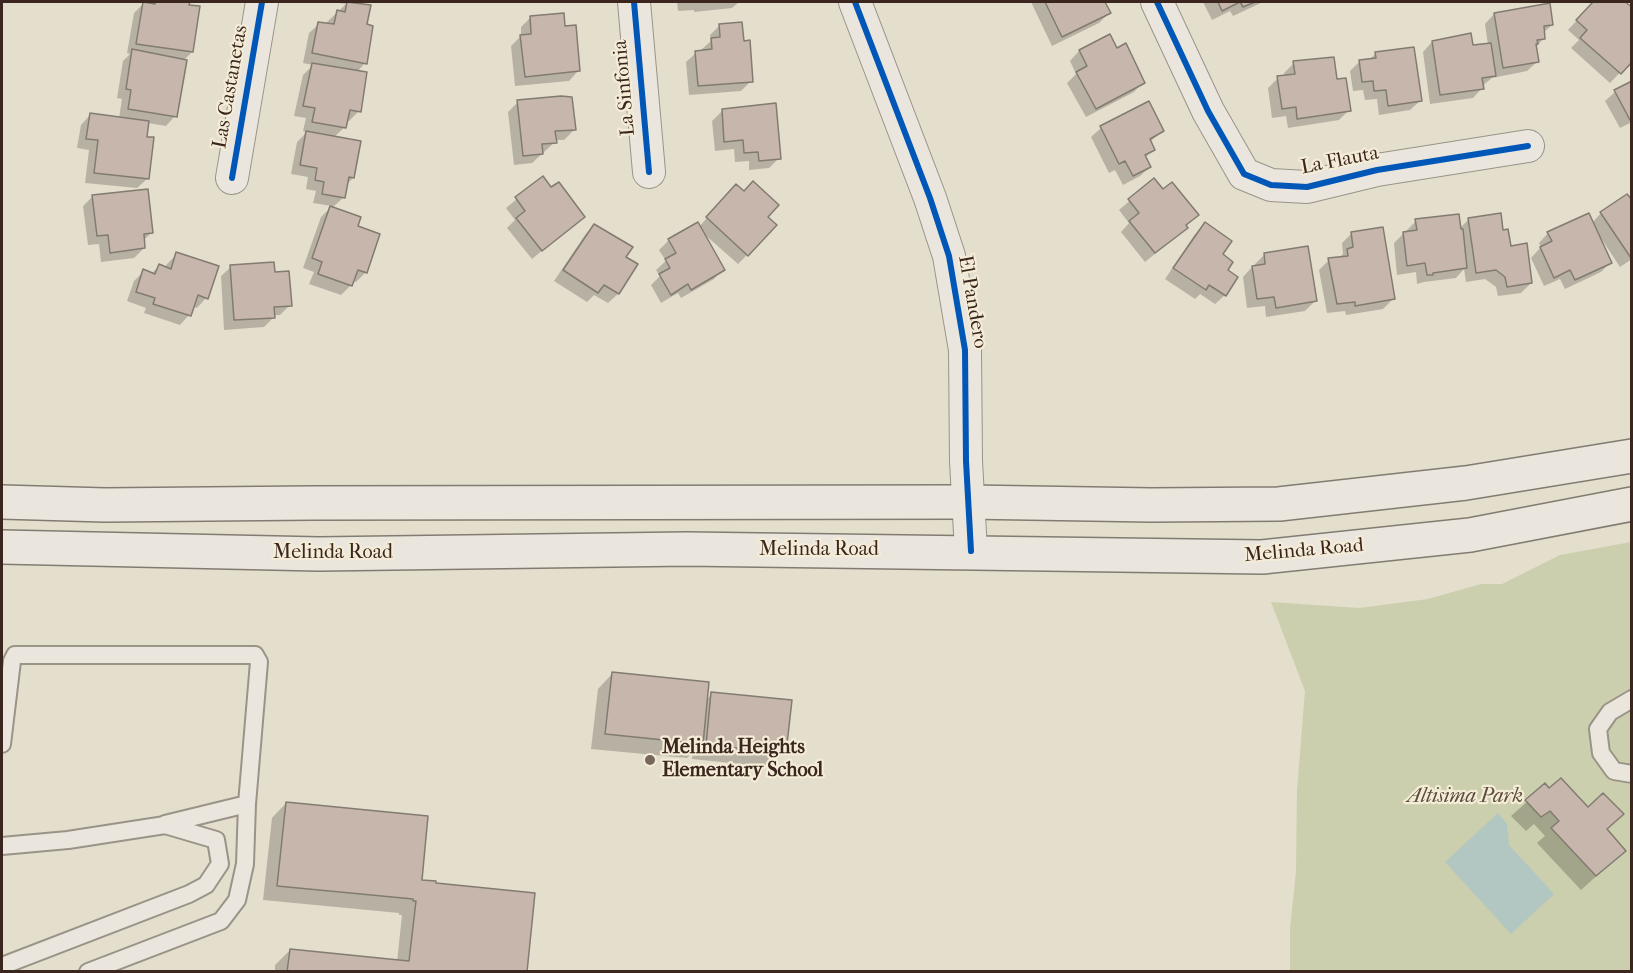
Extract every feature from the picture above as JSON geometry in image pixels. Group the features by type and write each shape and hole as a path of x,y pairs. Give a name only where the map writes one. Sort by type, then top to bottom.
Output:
{"main road":[{"path":"2,502 105,505 968,502 1152,505 1279,504 1466,483 1632,456"},
{"name":"Melinda Road","path":"2,547 319,554 687,549 971,551 1262,557 1470,535 1632,504"}],"street":[{"name":"Las Castanetas","path":"232,178 262,2"},
{"name":"La Sinfonia","path":"634,2 649,172"},
{"name":"El Pandero","path":"855,2 930,198 949,256 965,350 971,551"},
{"name":"La Flauta","path":"1157,2 1208,111 1244,174 1271,185 1307,187 1377,170 1528,146"}],"lane":[{"path":"2,744 12,661 15,655 255,656 259,662 244,864 237,900 221,921 88,972"},
{"path":"1632,699 1610,712 1598,729 1601,753 1614,771 1632,774"},
{"path":"2,846 68,840 165,825 247,804"},
{"path":"2,966 189,894 206,885 220,864 216,840 165,825"}],"green space":[{"name":"Altisima Park","path":"1631,542 1631,971 1290,971 1290,929 1296,871 1297,790 1305,691 1271,602 1359,608 1428,599 1481,584 1502,584 1560,555"}],"shaded area":[{"path":"1498,813 1507,824 1509,845 1554,894 1511,934 1445,862"}],"building":[{"path":"143,2 155,4 155,2 190,2 189,5 200,6 193,52 136,44"},
{"path":"347,2 371,5 367,24 373,26 367,64 312,53 318,22 334,24 337,10 345,12"},
{"path":"1045,2 1105,2 1111,13 1062,37"},
{"path":"1218,2 1240,2 1222,11"},
{"path":"1240,2 1255,2 1243,7"},
{"path":"1593,2 1625,2 1632,7 1632,62 1621,74 1580,38 1587,30 1576,20"},
{"path":"1550,3 1553,25 1544,26 1545,39 1537,40 1539,62 1503,68 1494,13"},
{"path":"564,13 565,26 576,25 580,71 525,77 520,35 531,34 530,16"},
{"path":"742,22 744,41 750,40 753,82 698,86 695,51 712,49 711,38 720,37 719,24"},
{"path":"1471,33 1473,45 1491,43 1496,76 1482,78 1484,89 1440,95 1432,41"},
{"path":"1110,34 1117,48 1126,43 1145,83 1096,109 1076,72 1087,66 1079,50"},
{"path":"1414,47 1422,101 1388,106 1386,90 1374,91 1373,81 1362,82 1359,60 1376,58 1375,52"},
{"path":"132,49 187,60 177,117 128,109 131,90 126,89"},
{"path":"1334,57 1337,79 1346,78 1351,111 1297,119 1296,107 1282,109 1277,76 1295,74 1293,61"},
{"path":"312,63 367,72 361,112 350,110 346,128 312,122 315,108 303,106"},
{"path":"1632,81 1632,119 1630,120 1614,90"},
{"path":"572,97 576,130 555,131 557,143 542,144 543,154 523,156 517,100"},
{"path":"1149,101 1164,131 1150,139 1155,150 1145,155 1151,167 1133,176 1125,161 1119,164 1100,126"},
{"path":"776,103 781,159 759,161 758,152 744,153 743,140 724,142 722,109"},
{"path":"90,113 149,121 147,137 154,137 149,179 94,173 98,140 86,139"},
{"path":"306,131 361,141 354,178 349,177 345,198 322,194 324,182 315,180 317,168 300,165"},
{"path":"543,176 551,187 559,182 585,217 542,251 516,218 525,211 515,197"},
{"path":"1154,178 1163,189 1172,182 1199,215 1186,225 1188,228 1155,253 1129,221 1139,213 1128,199"},
{"path":"753,181 779,205 768,217 777,225 748,256 706,217 736,184 744,191"},
{"path":"148,189 153,233 144,234 145,248 110,253 108,235 97,236 92,195"},
{"path":"1627,194 1632,200 1631,258 1600,212"},
{"path":"330,206 361,217 358,226 380,234 367,273 358,270 352,286 318,274 322,262 312,258"},
{"path":"1501,213 1503,230 1508,229 1511,246 1527,243 1532,283 1507,287 1505,277 1496,270 1476,273 1468,218"},
{"path":"1589,213 1612,263 1575,280 1570,270 1554,278 1540,247 1552,241 1547,232"},
{"path":"1459,214 1467,268 1427,275 1425,263 1407,266 1403,232 1417,230 1415,219"},
{"path":"698,222 725,270 691,290 688,284 671,295 659,274 670,268 665,259 676,253 668,239"},
{"path":"1205,222 1232,241 1223,254 1233,262 1228,270 1238,277 1226,296 1209,285 1206,290 1173,268"},
{"path":"594,224 633,247 626,257 638,264 619,294 604,285 598,293 563,270"},
{"path":"1383,227 1395,299 1355,306 1355,302 1337,304 1328,258 1348,256 1347,249 1353,247 1351,232"},
{"path":"1308,246 1317,301 1276,308 1274,297 1257,299 1252,266 1265,264 1264,253"},
{"path":"176,252 219,266 208,299 198,295 191,316 153,304 155,298 136,292 143,269 155,274 159,264 171,269"},
{"path":"274,262 275,272 289,271 292,306 274,307 275,318 234,320 230,265"},
{"path":"612,672 709,682 703,744 605,734"},
{"path":"711,692 792,700 786,753 706,745"},
{"path":"1561,778 1588,807 1603,793 1624,814 1607,829 1626,851 1596,876 1551,828 1559,821 1550,811 1541,817 1525,800 1545,783 1549,788"},
{"path":"286,802 428,816 422,880 535,893 527,972 287,972 290,949 409,961 416,901 277,886"}],"cycle path":[{"path":"232,178 262,2"},
{"path":"634,2 649,172"},
{"path":"855,2 930,198 949,256 965,350 966,461 971,551"},
{"path":"1157,2 1208,111 1244,174 1271,185 1307,187 1377,170 1528,146"}],"place":[{"name":"Melinda Heights Elementary School","path":"650,760"}]}
